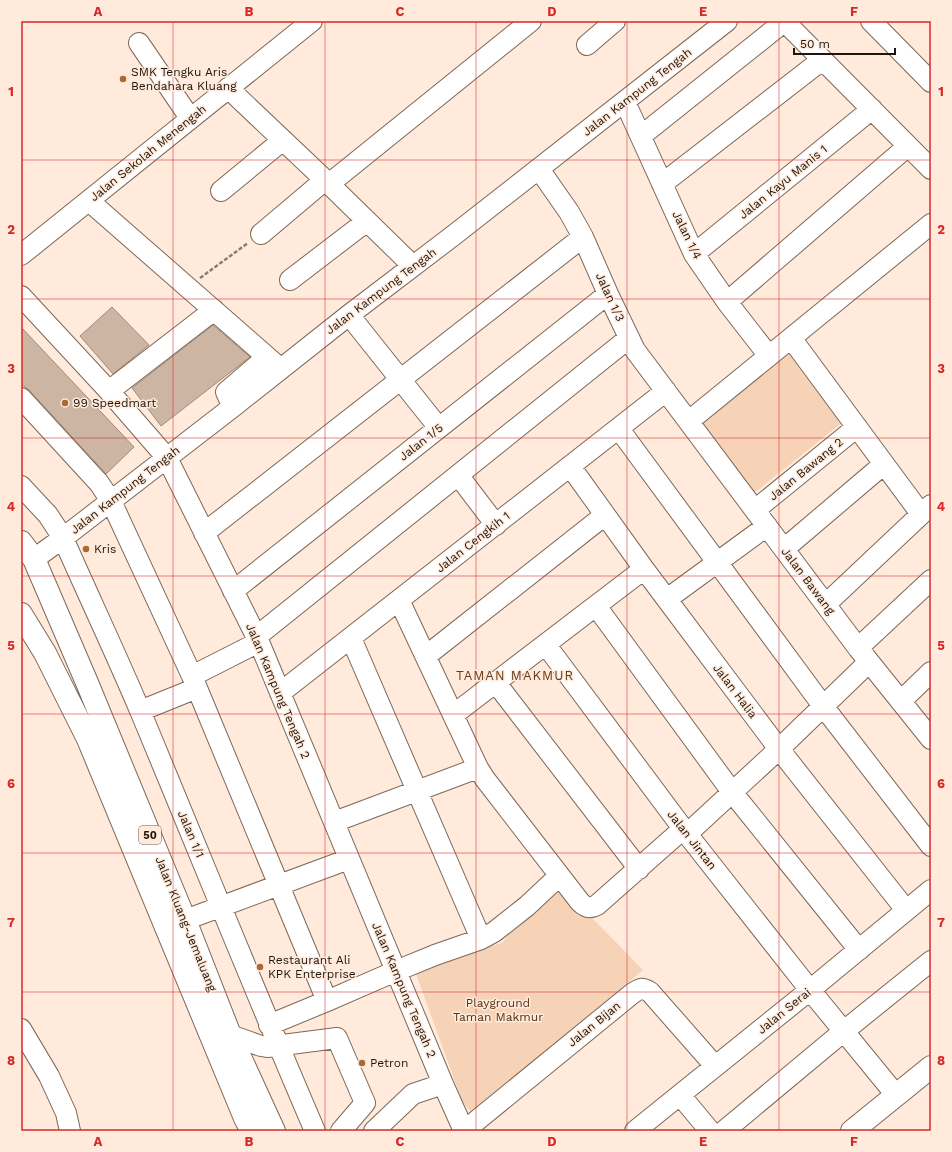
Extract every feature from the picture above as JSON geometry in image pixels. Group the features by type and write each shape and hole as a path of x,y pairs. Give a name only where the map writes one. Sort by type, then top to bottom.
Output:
{"main road":[{"name":"Jalan Kluang-Jemaluang","path":"21,542 34,559 185,920 230,1035 274,1131"},
{"name":"Jalan Kluang-Jemaluang","path":"21,614 45,653 88,738 245,1118 252,1131"},
{"path":"852,1131 931,1066"}],"street":[{"name":"Jalan Sekolah Menengah","path":"21,255 312,21"},
{"path":"261,234 531,21"},
{"path":"587,45 615,21"},
{"name":"Jalan Kampung Tengah","path":"34,559 233,407 226,392 349,315 539,169 727,21"},
{"path":"641,136 785,21 931,169"},
{"path":"871,21 931,82"},
{"path":"139,43 190,118"},
{"path":"662,184 822,60"},
{"path":"228,88 413,266"},
{"name":"Jalan 1/4","path":"625,102 694,254 727,302 769,356"},
{"name":"Jalan Kayu Manis 1","path":"694,254 872,109"},
{"path":"221,191 283,140"},
{"path":"727,302 908,146"},
{"name":"Jalan 1/3","path":"539,169 569,212 583,237 635,350 689,421"},
{"path":"89,201 274,363"},
{"path":"290,280 367,221"},
{"path":"689,421 931,224"},
{"path":"204,534 583,237"},
{"name":"Jalan 1/5","path":"233,591 608,294"},
{"name":"Jalan Kampung Tengah 2","path":"21,296 109,391 167,458 257,640 464,1131"},
{"path":"109,391 214,310"},
{"path":"349,315 439,428"},
{"path":"140,711 195,682 257,640 458,475 629,338"},
{"path":"791,338 884,464 926,510 826,604"},
{"name":"Jalan Cengkih 1","path":"280,693 666,391"},
{"path":"21,398 99,482 111,501 195,682 327,1001"},
{"name":"Jalan Bawang","path":"689,421 864,655 931,739"},
{"name":"Jalan Bawang 2","path":"755,510 857,428"},
{"path":"618,429 823,706 931,846"},
{"path":"784,549 884,464"},
{"name":"Jalan Halia","path":"570,466 644,570 779,749 906,910"},
{"path":"458,475 496,525"},
{"name":"Jalan 1/1","path":"21,486 48,516 63,538 140,711 269,1025 315,1131"},
{"path":"426,656 605,515"},
{"path":"667,600 767,526"},
{"path":"453,715 644,570"},
{"path":"399,600 478,768 580,902 588,908 592,908 685,832 779,749 823,706 864,655 931,580"},
{"path":"596,606 732,792 859,950"},
{"path":"351,638 481,939"},
{"name":"Jalan Jintan","path":"546,645 685,832 810,990 896,1095"},
{"path":"901,701 931,672"},
{"path":"496,683 639,869"},
{"path":"334,822 418,792 478,768"},
{"path":"185,920 349,859"},
{"path":"269,1025 435,955 481,939 494,932 527,906 559,876"},
{"name":"Jalan Serai","path":"636,1131 931,890"},
{"path":"724,1131 931,961"},
{"name":"Jalan Bijan","path":"464,1131 633,992 640,988 646,989 650,992 715,1066"},
{"path":"21,1029 49,1076 66,1113 70,1131"},
{"path":"230,1035 261,1046 278,1046 336,1038 365,1103 341,1131"},
{"path":"376,1130 413,1094 443,1084"},
{"path":"680,1095 710,1131"}],"path":[{"path":"188,288 261,234"}],"green space":[{"path":"787,348 844,421 753,494 695,419"},
{"name":"Playground Taman Makmur","path":"554,879 643,970 473,1115 462,1101 414,968 502,943"}],"building":[{"path":"112,307 149,345 113,374 80,336"},
{"path":"213,325 250,357 161,426 132,388"},
{"path":"21,327 134,447 106,474 29,390 21,384"}],"place":[{"name":"SMK Tengku Aris Bendahara Kluang","path":"123,79"},
{"name":"99 Speedmart","path":"65,403"},
{"name":"Kris","path":"86,549"},
{"name":"Restaurant Ali KPK Enterprise","path":"260,967"},
{"name":"Petron","path":"362,1063"}],"district":[{"name":"TAMAN MAKMUR","path":"515,675"}]}
